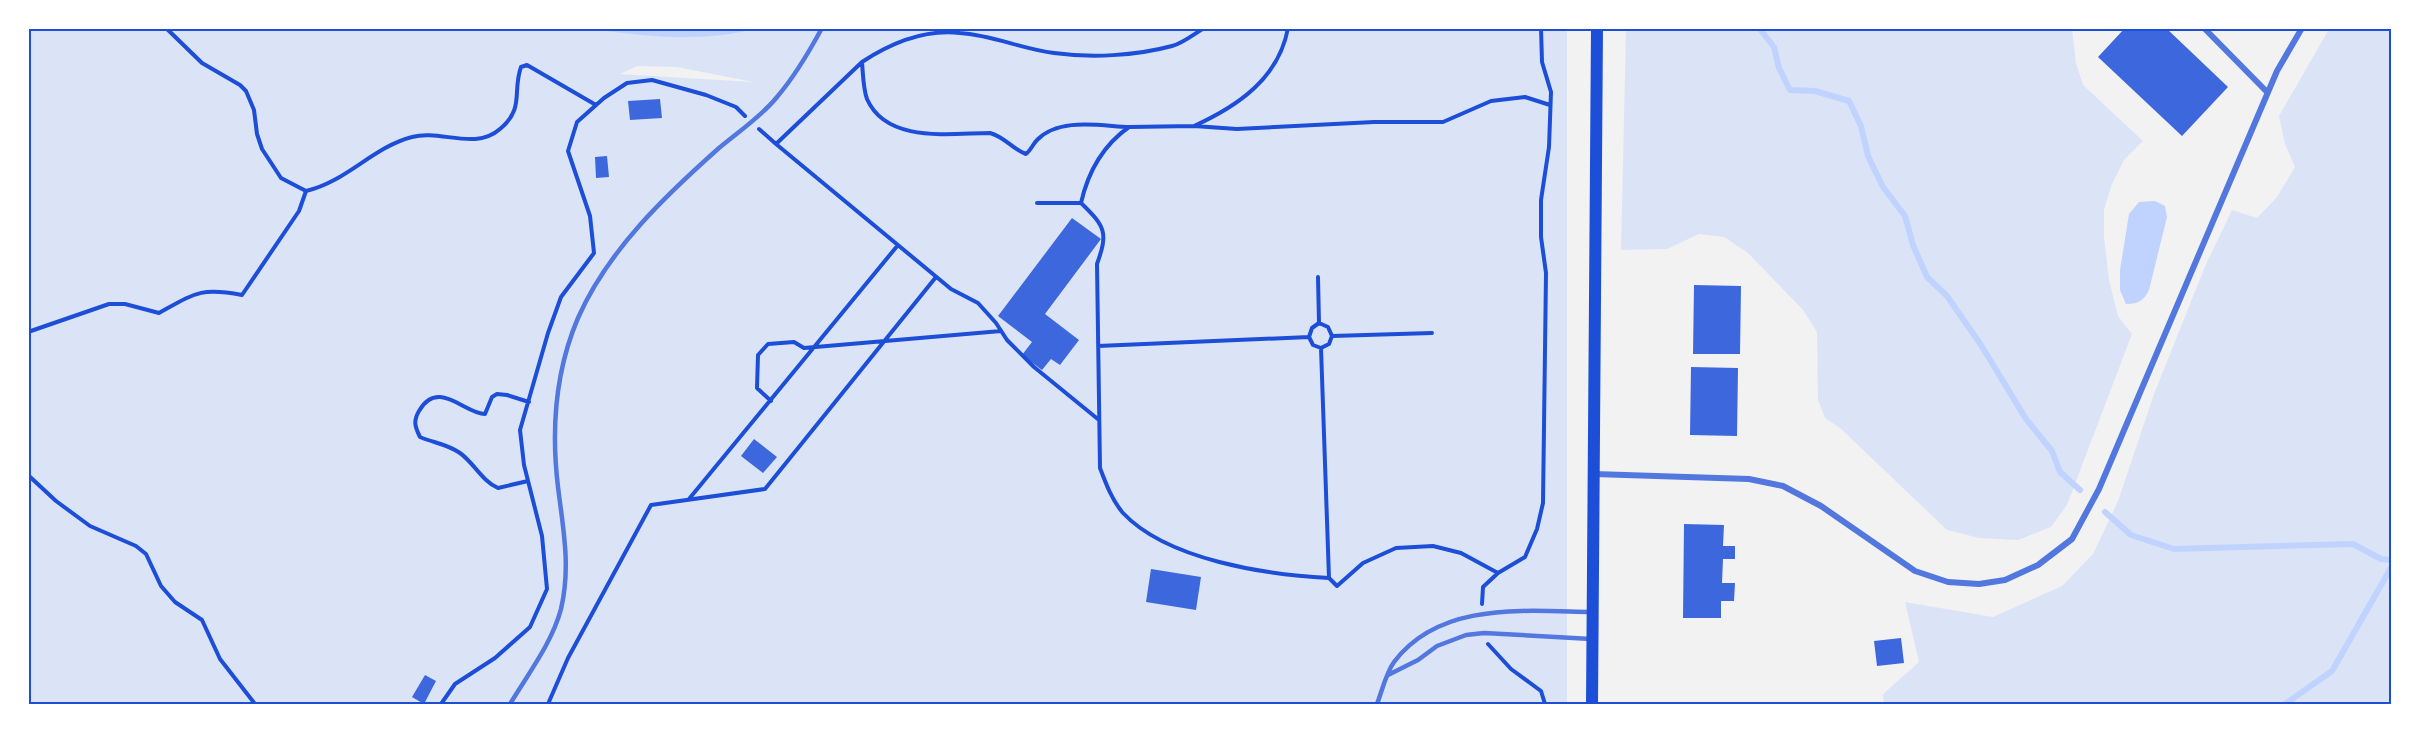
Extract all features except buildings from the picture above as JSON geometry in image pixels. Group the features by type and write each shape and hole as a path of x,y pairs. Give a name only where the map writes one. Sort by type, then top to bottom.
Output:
{"main road":[{"path":"1592,705 1597,28"}],"street":[{"path":"2204,28 2267,92"},
{"path":"1593,474 1749,479 1783,486 1821,506 1915,571 1948,582 1979,584 2005,580 2038,565 2072,539 2099,489 2267,92 2302,28"}],"lane":[{"path":"510,705 549,640 561,610 565,590 566,531 558,487 555,412 558,384 566,349 579,316 602,275 638,226 682,181 776,99 806,58 822,28"},
{"path":"1377,705 1393,663 1428,631 1460,619 1501,612 1592,612"},
{"path":"1388,675 1418,660 1437,646 1466,635 1485,633 1592,639"}],"path":[{"path":"166,28 202,63 246,91 254,110 257,135 262,149 281,178 306,191 329,184 395,142 424,134 454,139 489,137 501,129 514,113 518,103 517,79 521,67 527,65 596,105"},
{"path":"776,144 862,62 878,51 908,38 933,33 961,33 1053,53 1095,56 1174,46 1204,28"},
{"path":"1194,126 1244,98 1260,84 1285,46 1288,28"},
{"path":"1482,604 1483,587 1498,573 1525,557 1537,529 1543,503 1546,273 1541,237 1541,200 1549,147 1551,92 1542,62 1542,28"},
{"path":"862,62 867,98 879,116 916,134 990,133 1001,136 1019,152 1026,154 1048,131 1078,125 1194,126 1237,129 1374,122 1443,122 1491,101 1525,97 1550,105"},
{"path":"441,705 455,684 495,658 531,627 547,589 542,536 524,465 520,430 548,333 561,297 594,253 590,216 568,151 577,122 627,83 652,80 676,84 736,107 776,144 936,277 951,289 978,303 1034,367 1099,420"},
{"path":"1081,203 1086,182 1096,162 1108,144 1129,127"},
{"path":"28,332 109,304 125,304 159,313 189,297 210,290 242,295 299,211 306,191"},
{"path":"1036,203 1081,203 1092,213 1105,233 1097,264 1100,468 1108,490 1123,513 1160,542 1240,566 1308,577 1329,578 1337,586 1363,563 1396,548 1433,546 1461,553 1498,573"},
{"path":"689,499 898,245"},
{"path":"548,705 568,658 651,505 765,489 936,277"},
{"path":"1318,277 1319,323"},
{"path":"1319,323 1328,327 1332,336 1329,344 1322,348 1313,345 1309,337 1312,328 1319,323"},
{"path":"771,401 757,388 758,355 768,344 794,342 804,348 1001,331"},
{"path":"1332,336 1432,333"},
{"path":"1098,346 1309,337"},
{"path":"1322,348 1329,578"},
{"path":"528,481 498,488 490,485 463,455 449,445 420,437 414,426 415,418 422,406 435,398 448,398 463,404 476,414 485,414 492,397 498,394 529,402"},
{"path":"28,475 56,501 90,526 136,546 146,554 161,586 175,602 202,620 220,659 255,705"},
{"path":"1486,641 1511,669 1541,691 1545,705"}],"shaded area":[{"path":"28,29 1567,29 1567,704 29,704","holes":["637,66 677,67 753,82 620,74"]},
{"path":"1626,29 2072,29 2076,63 2083,85 2143,141 2124,160 2112,184 2104,210 2104,237 2109,280 2118,316 2132,334 2067,505 2051,527 2018,540 1979,538 1947,530 1840,428 1825,418 1818,400 1817,332 1803,310 1748,253 1724,237 1699,234 1667,249 1621,250"},
{"path":"2329,29 2391,29 2391,704 1884,704 1883,694 1919,662 1905,602 1993,617 2062,586 2093,554 2118,501 2154,394 2206,264 2232,210 2257,218 2277,197 2295,167 2285,144 2279,116"}],"water":[{"path":"2155,201 2165,206 2167,217 2149,290 2141,301 2126,304 2120,290 2120,270 2129,214 2139,202"}],"waterway":[{"path":"606,28 676,34 711,33 746,28"},
{"path":"1759,28 1774,47 1779,68 1790,90 1815,91 1849,101 1861,126 1868,156 1883,187 1905,216 1913,245 1927,277 1947,296 1981,345 2026,419 2052,451 2060,472 2080,490"},
{"path":"2105,512 2131,535 2174,549 2353,544 2381,559 2392,560"},
{"path":"2285,704 2332,671 2392,566"}]}
